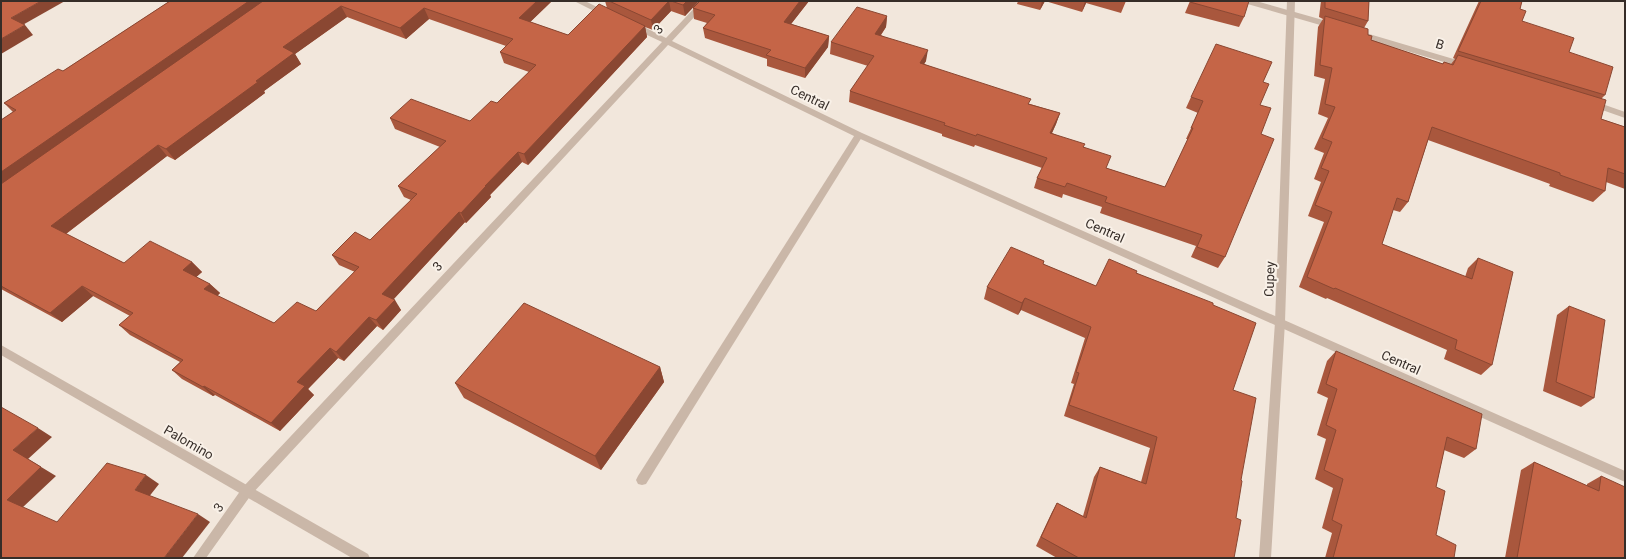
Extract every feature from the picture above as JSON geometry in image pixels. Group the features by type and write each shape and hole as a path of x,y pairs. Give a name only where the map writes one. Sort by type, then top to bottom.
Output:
{"street":[{"name":"Central","path":"578,1 666,41 859,135 1625,477"},
{"name":"3","path":"199,558 247,491 705,1"},
{"name":"B","path":"1246,1 1473,68"},
{"name":"Cupey","path":"1265,558 1280,322 1291,1"},
{"path":"1580,100 1625,115"},
{"path":"642,480 859,135"},
{"name":"Palomino","path":"1,350 364,558"}],"building":[{"path":"1,1 41,1 11,18 25,25 1,39"},
{"path":"170,1 249,1 1,172 1,120 16,110 4,103 58,69 63,71"},
{"path":"263,1 537,1 519,18 568,35 599,4 645,26 524,154 518,152 382,294 395,300 376,320 369,317 336,352 330,348 297,382 305,386 271,423 172,370 183,360 119,325 133,313 82,286 50,313 1,286 1,184","holes":["341,6 400,28 424,8 513,39 500,52 536,65 497,103 491,101 470,121 411,99 390,118 446,141 398,186 417,194 370,240 355,232 332,255 359,267 316,311 297,302 274,323 204,289 210,284 183,270 192,262 150,241 124,263 51,226 158,145 166,149 258,82 256,81 294,53 283,47"]},
{"path":"609,1 669,1 651,20"},
{"path":"671,1 687,1 683,5"},
{"path":"700,1 800,1 784,22 829,36 805,68 766,55 771,50 703,28 715,15 693,8"},
{"path":"1190,1 1249,1 1244,17"},
{"path":"1325,1 1369,1 1368,21 1325,8"},
{"path":"1481,1 1522,1 1520,9 1526,11 1522,21 1574,38 1569,52 1613,67 1605,95 1458,51"},
{"path":"857,7 887,16 875,34 928,50 920,63 1031,99 1028,104 1060,113 1050,133 1085,144 1083,147 1111,156 1106,168 1165,187 1193,128 1191,128 1203,101 1191,97 1216,44 1272,62 1263,82 1269,84 1260,105 1271,108 1261,134 1274,139 1225,257 1197,247 1202,235 1105,202 1107,197 1067,183 1065,187 1037,178 1047,158 977,134 976,136 944,125 945,123 850,91 874,56 831,42"},
{"path":"1325,16 1368,29 1368,35 1372,36 1371,40 1443,64 1444,62 1453,65 1458,55 1606,100 1601,119 1625,127 1625,174 1608,168 1605,191 1560,175 1560,173 1432,127 1408,202 1397,198 1382,244 1472,279 1478,258 1513,272 1492,365 1455,349 1457,340 1307,277 1332,212 1315,205 1329,171 1321,168 1332,142 1322,138 1335,107 1325,104 1332,68 1320,65"},
{"path":"1011,247 1044,261 1043,264 1096,286 1109,259 1137,271 1136,273 1213,303 1213,305 1256,323 1233,390 1256,398 1241,480 1236,518 1241,520 1234,558 1079,558 1041,537 1057,503 1086,518 1100,467 1146,484 1157,437 1069,405 1079,373 1076,372 1091,327 1025,298 1022,303 987,287"},
{"path":"524,303 660,367 595,456 455,383"},
{"path":"1569,306 1605,320 1594,398 1556,382"},
{"path":"1336,351 1482,414 1476,449 1447,437 1436,487 1445,491 1436,535 1456,545 1454,558 1333,558 1342,525 1332,520 1343,479 1324,470 1336,430 1326,425 1337,389 1326,384"},
{"path":"1,407 38,428 13,450 41,467 7,500 57,522 107,463 146,475 135,490 198,514 164,558 1,558"},
{"path":"1534,462 1599,491 1601,476 1625,487 1625,558 1517,558"}]}
